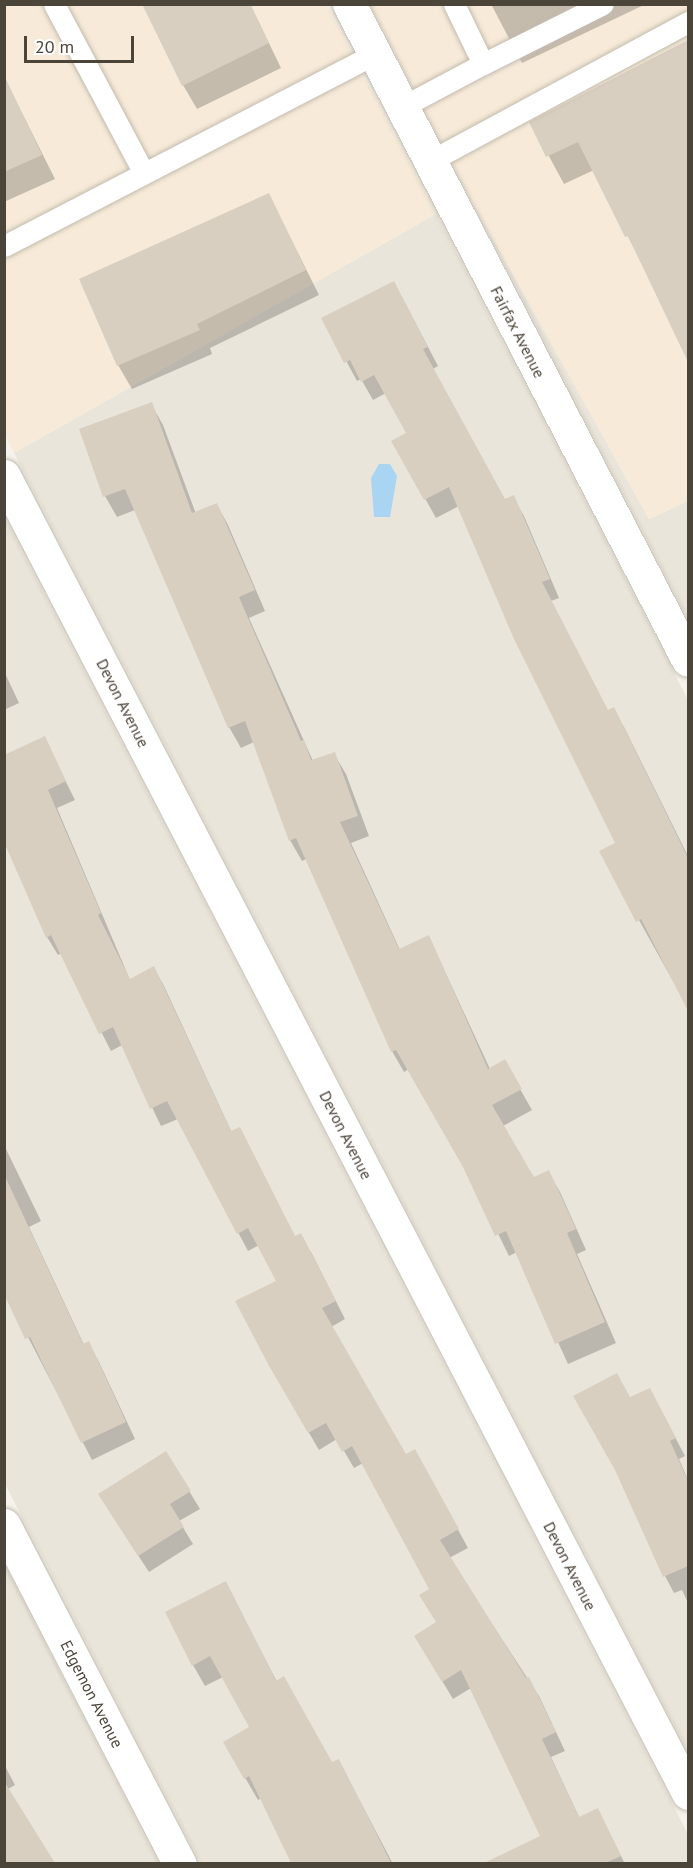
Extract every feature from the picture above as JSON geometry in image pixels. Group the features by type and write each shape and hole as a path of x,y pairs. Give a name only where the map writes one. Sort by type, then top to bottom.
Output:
{"street":[{"name":"Fairfax Avenue","path":"349,4 688,660"},
{"name":"Devon Avenue","path":"4,476 688,1793"},
{"name":"Edgemon Avenue","path":"4,1525 180,1863"}],"lane":[{"path":"54,4 144,173"},
{"path":"454,4 483,64"},
{"path":"402,107 603,4"},
{"path":"430,161 688,22"},
{"path":"4,246 375,54"}],"shaded area":[{"path":"9,4 327,5 436,214 14,453 5,435 5,7"},
{"path":"370,5 688,5 688,501 649,519 469,195"},
{"path":"469,195 649,519 688,501 688,618"},
{"path":"436,214 688,700 688,1751 14,453"},
{"path":"4,517 688,1834 688,1863 201,1863 5,1484"},
{"path":"5,1566 158,1863 5,1863"}],"water":[{"path":"379,464 390,464 397,476 390,517 374,517 371,478"}],"building":[{"path":"142,4 250,4 269,43 182,86"},
{"path":"688,40 688,362 628,236 625,237 578,142 546,157 529,122"},
{"path":"4,75 42,155 4,172"},
{"path":"269,193 306,270 197,324 200,330 117,366 79,279"},
{"path":"394,281 428,347 423,349 505,499 514,495 550,579 542,582 608,710 614,707 688,858 688,1011 641,919 636,922 599,851 615,843 514,639 449,487 424,500 391,441 406,433 374,375 361,382 350,360 344,363 321,318"},
{"path":"152,402 192,513 217,503 255,590 239,597 301,741 304,740 311,760 335,752 358,816 340,822 399,949 429,935 488,1069 505,1059 522,1089 492,1105 534,1177 549,1170 576,1229 567,1233 605,1322 555,1344 506,1231 495,1236 463,1167 396,1050 391,1052 296,838 289,841 245,721 228,728 125,489 103,497 79,429"},
{"path":"45,736 66,781 48,790 101,913 98,915 130,979 154,966 231,1131 240,1127 295,1236 301,1233 336,1301 322,1308 406,1454 415,1449 459,1529 440,1540 526,1678 529,1677 556,1732 542,1739 579,1817 598,1808 621,1856 605,1863 484,1863 540,1836 461,1670 442,1682 414,1636 436,1622 419,1595 429,1589 352,1446 342,1452 326,1423 308,1433 268,1364 235,1301 276,1281 248,1228 237,1234 167,1101 150,1109 113,1027 99,1034 51,935 46,938 4,842 4,755"},
{"path":"4,1174 83,1344 89,1341 126,1422 81,1443 30,1337 25,1339 4,1294"},
{"path":"617,1373 630,1397 650,1388 676,1438 670,1441 688,1481 688,1566 663,1577 615,1470 573,1396"},
{"path":"166,1451 191,1491 170,1504 184,1527 138,1556 98,1494"},
{"path":"226,1581 276,1681 284,1676 332,1762 339,1759 391,1863 291,1863 249,1776 244,1779 223,1742 249,1727 210,1656 192,1666 165,1612"},
{"path":"4,1781 55,1863 4,1863"}]}
